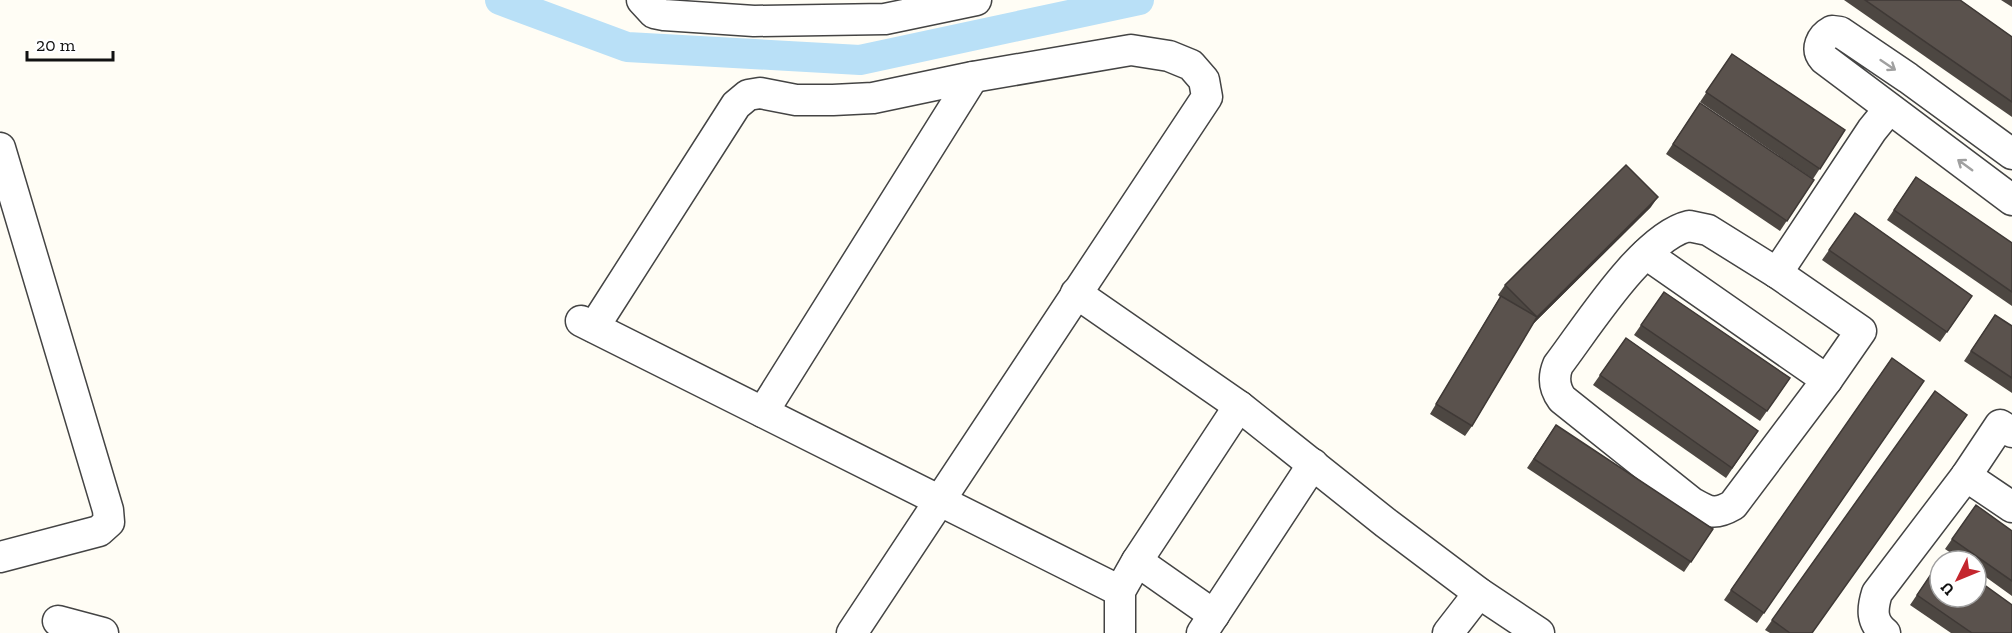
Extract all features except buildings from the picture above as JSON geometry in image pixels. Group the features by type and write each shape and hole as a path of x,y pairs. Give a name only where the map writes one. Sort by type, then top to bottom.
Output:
{"street":[{"path":"642,0 654,13 664,15 754,21 885,19 976,0"},
{"path":"2012,154 1908,78 1840,32 1835,30 1828,33 1819,47 1821,56 1888,109 2012,200"},
{"path":"852,633 939,501 1076,293 1207,97 1204,80 1191,65 1169,56 1131,50 973,77 873,98 805,100 760,93 748,95 736,105 587,324 939,501 1120,591"},
{"path":"763,412 973,77"},
{"path":"1777,273 1888,109"},
{"path":"0,148 108,510 109,522 99,531 0,557"},
{"path":"1689,226 1708,230 1777,273 1861,331 1827,381 1733,505 1721,512 1708,512 1691,502 1563,399 1555,384 1554,374 1558,365 1616,288 1646,254 1673,231 1689,226"},
{"path":"1646,254 1827,381"},
{"path":"1076,293 1239,406 1386,523 1479,593 1539,633"},
{"path":"1120,633 1120,591 1137,561 1239,406"},
{"path":"1885,633 1877,626 1874,617 1873,606 1877,593 1966,476 2000,425 2012,432"},
{"path":"1137,561 1208,624 1313,464"},
{"path":"1966,476 2012,507"},
{"path":"1449,633 1479,593"},
{"path":"58,621 103,633"}],"waterway":[{"path":"500,0 627,47 860,60 1139,0"}]}
